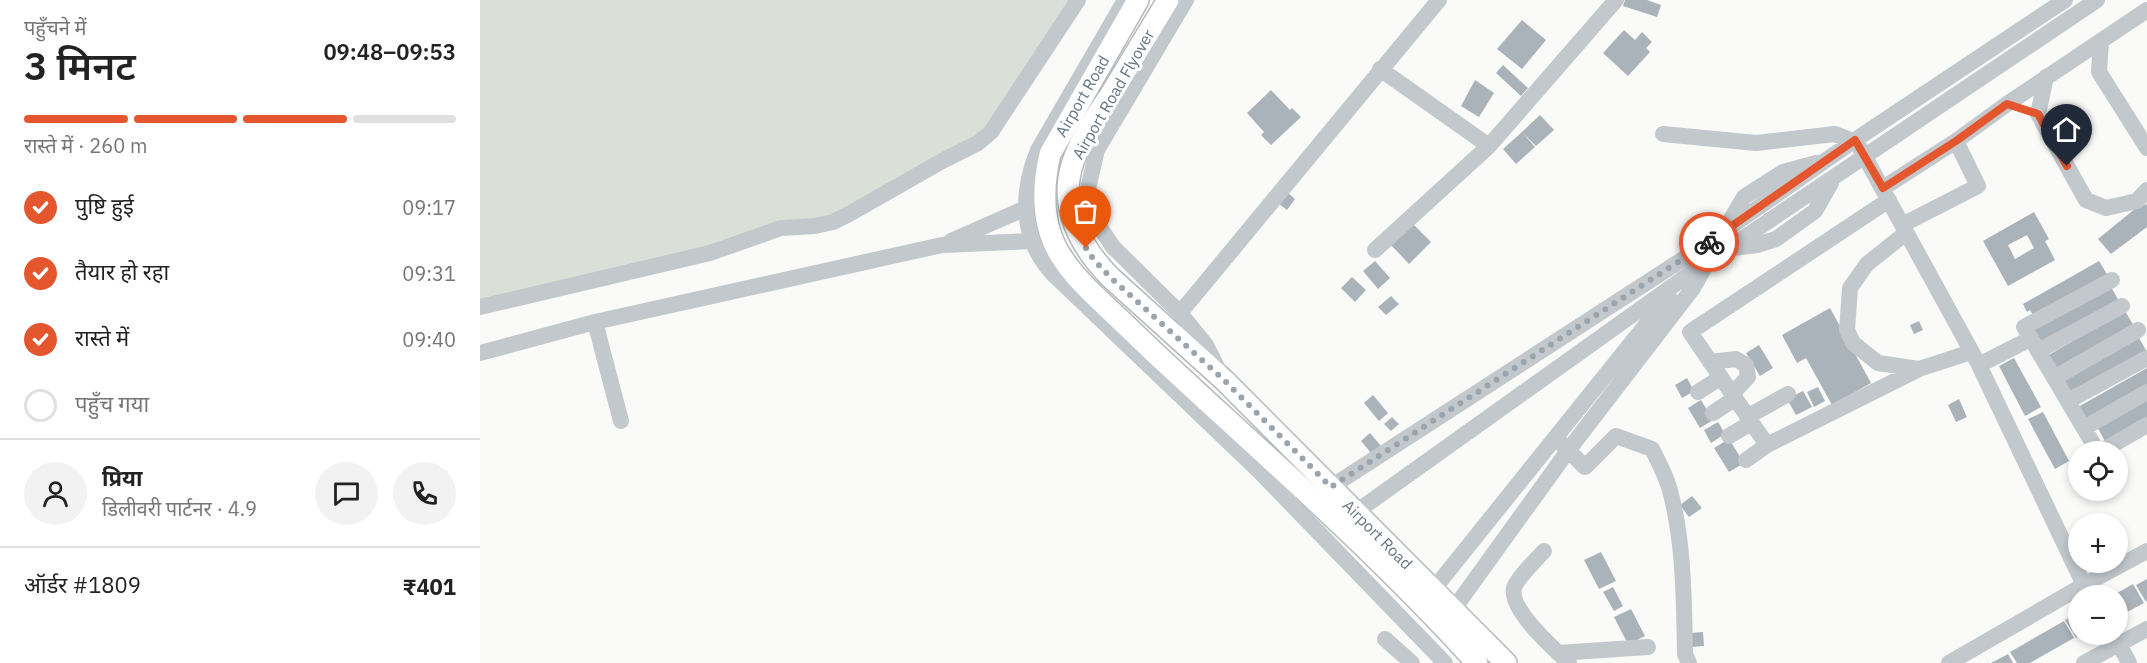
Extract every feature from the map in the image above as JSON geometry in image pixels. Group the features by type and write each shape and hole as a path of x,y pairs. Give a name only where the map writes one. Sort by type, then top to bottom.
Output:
{"main road":[{"name":"Airport Road","path":"1138,0 1050,154 1035,202 1062,259 1149,348 1326,509 1428,609 1477,663"},
{"name":"Airport Road Flyover","path":"1168,0 1085,136 1073,161 1069,178 1070,211 1078,235 1094,260 1132,298 1224,380"},
{"name":"Airport Road","path":"1224,380 1506,663"}],"street":[{"path":"480,307 702,255 781,228 833,222 849,214 978,143 991,132 1078,0"},
{"path":"1125,0 1038,150 1030,170 1026,189 1035,202 1032,241 1054,275 1259,471 1444,663"},
{"path":"1186,0 1096,150 1088,193 1091,214 1113,247 1180,313 1206,345 1224,380"},
{"path":"1180,313 1439,0"},
{"path":"1375,250 1489,146 1616,0"},
{"path":"1453,610 1568,451 1693,288 1702,257 1723,233 1854,141 2065,0"},
{"path":"1331,487 1702,257 1728,249 2097,0"},
{"path":"1767,445 1690,332 1886,194 2007,104 2147,10"},
{"path":"2101,41 2098,72 2147,148"},
{"path":"2067,63 2098,72"},
{"path":"1380,69 1489,146"},
{"path":"2046,77 2038,114 2086,200 2106,208 2137,201 2147,190"},
{"path":"2007,104 2038,114"},
{"path":"1663,134 1756,143 1835,134 1854,141 1886,194 1975,358 2084,585 2147,551"},
{"path":"1919,369 1878,363 1853,343 1847,330 1850,288 1867,264 1904,229 1978,186 1956,141"},
{"path":"942,245 1035,202"},
{"path":"480,353 595,322 942,245 1032,241"},
{"path":"1433,590 1555,437 1676,273"},
{"path":"1356,512 1676,273"},
{"path":"2092,441 2024,327 2112,280"},
{"path":"1746,460 1767,445 1919,369 2034,345 2122,306"},
{"path":"595,322 621,421"},
{"path":"2054,378 2138,330"},
{"path":"2068,400 2147,358"},
{"path":"1710,362 1736,359 1746,365 1748,376 1733,396 1713,413"},
{"path":"1698,392 1720,378"},
{"path":"2084,428 2147,392"},
{"path":"1729,436 1788,394"},
{"path":"2119,441 2147,425"},
{"path":"1555,437 1585,467 1615,436 1652,448 1667,480 1672,500 1682,561 1685,654 1689,663"},
{"path":"1544,551 1517,582 1514,596 1524,618 1564,658 1648,647"},
{"path":"1949,663 2068,594"},
{"path":"2128,639 2147,629"},
{"path":"1385,639 1412,663"},
{"path":"2084,663 2117,645"},
{"path":"2120,645 2129,663"}],"shaded area":[{"path":"480,0 1070,0 986,126 970,141 850,209 705,250 480,301"}],"building":[{"path":"1625,0 1647,0 1661,5 1657,17 1623,6"},
{"path":"1522,20 1546,40 1522,69 1497,49"},
{"path":"1624,30 1635,40 1642,32 1652,42 1646,48 1650,52 1628,76 1603,53"},
{"path":"1503,65 1528,88 1521,96 1496,73"},
{"path":"1475,80 1494,93 1479,117 1461,106"},
{"path":"1271,90 1290,110 1292,108 1301,117 1271,145 1261,135 1264,132 1247,113"},
{"path":"1540,115 1554,130 1536,146 1522,132"},
{"path":"1522,132 1535,147 1516,164 1503,149"},
{"path":"1287,192 1295,199 1287,210 1278,203"},
{"path":"2147,204 2147,227 2111,254 2098,239 2136,208"},
{"path":"2034,212 2049,239 2045,241 2055,260 2008,286 1983,241","holes":["2027,235 2034,248 2015,259 2008,245"]},
{"path":"1412,223 1431,242 1409,264 1390,244"},
{"path":"1375,261 1390,278 1378,289 1363,271"},
{"path":"2099,261 2108,276 2035,318 2030,310 2027,312 2023,304"},
{"path":"1352,277 1366,290 1355,302 1341,288"},
{"path":"2111,287 2119,301 2040,346 2032,331"},
{"path":"1391,296 1399,304 1386,315 1378,307"},
{"path":"1830,308 1871,383 1832,405 1806,358 1797,363 1782,335"},
{"path":"2125,311 2134,326 2055,371 2047,356"},
{"path":"1919,321 1923,330 1914,334 1910,325"},
{"path":"2139,338 2147,352 2071,396 2062,381"},
{"path":"1759,345 1773,368 1760,376 1746,353"},
{"path":"2014,358 2041,407 2025,416 1999,366"},
{"path":"2147,368 2147,387 2086,422 2078,407"},
{"path":"1687,378 1694,391 1682,398 1675,385"},
{"path":"1818,387 1825,401 1814,407 1807,392"},
{"path":"1803,391 1812,407 1796,415 1787,399"},
{"path":"1373,395 1388,413 1379,421 1364,403"},
{"path":"2147,398 2147,419 2105,441 2096,425"},
{"path":"1959,399 1967,417 1956,422 1948,405"},
{"path":"1701,400 1713,420 1700,428 1688,408"},
{"path":"2043,412 2068,462 2055,469 2028,419"},
{"path":"1392,417 1399,424 1391,431 1384,424"},
{"path":"1718,422 1725,434 1711,443 1704,430"},
{"path":"1370,433 1381,446 1372,454 1361,441"},
{"path":"1729,439 1744,463 1729,472 1714,448"},
{"path":"1692,496 1702,508 1689,517 1680,505"},
{"path":"1601,552 1616,581 1599,589 1584,560"},
{"path":"2147,579 2147,601 2146,602 2136,585"},
{"path":"2133,584 2144,603 2128,612 2128,587"},
{"path":"1613,587 1623,606 1614,611 1603,592"},
{"path":"1631,609 1645,636 1628,644 1614,617"},
{"path":"2064,621 2068,628 2068,641 2030,663 2017,663 2010,652"},
{"path":"1703,632 1704,646 1692,647 1691,633"},
{"path":"2008,654 2013,663 1991,663"}],"way so far":[{"path":"1086,248 1110,277 1224,380 1331,487 1709,242"}],"route":[{"path":"1709,242 1855,140 1883,188 1956,141 2007,104 2038,114 2067,166"}]}
